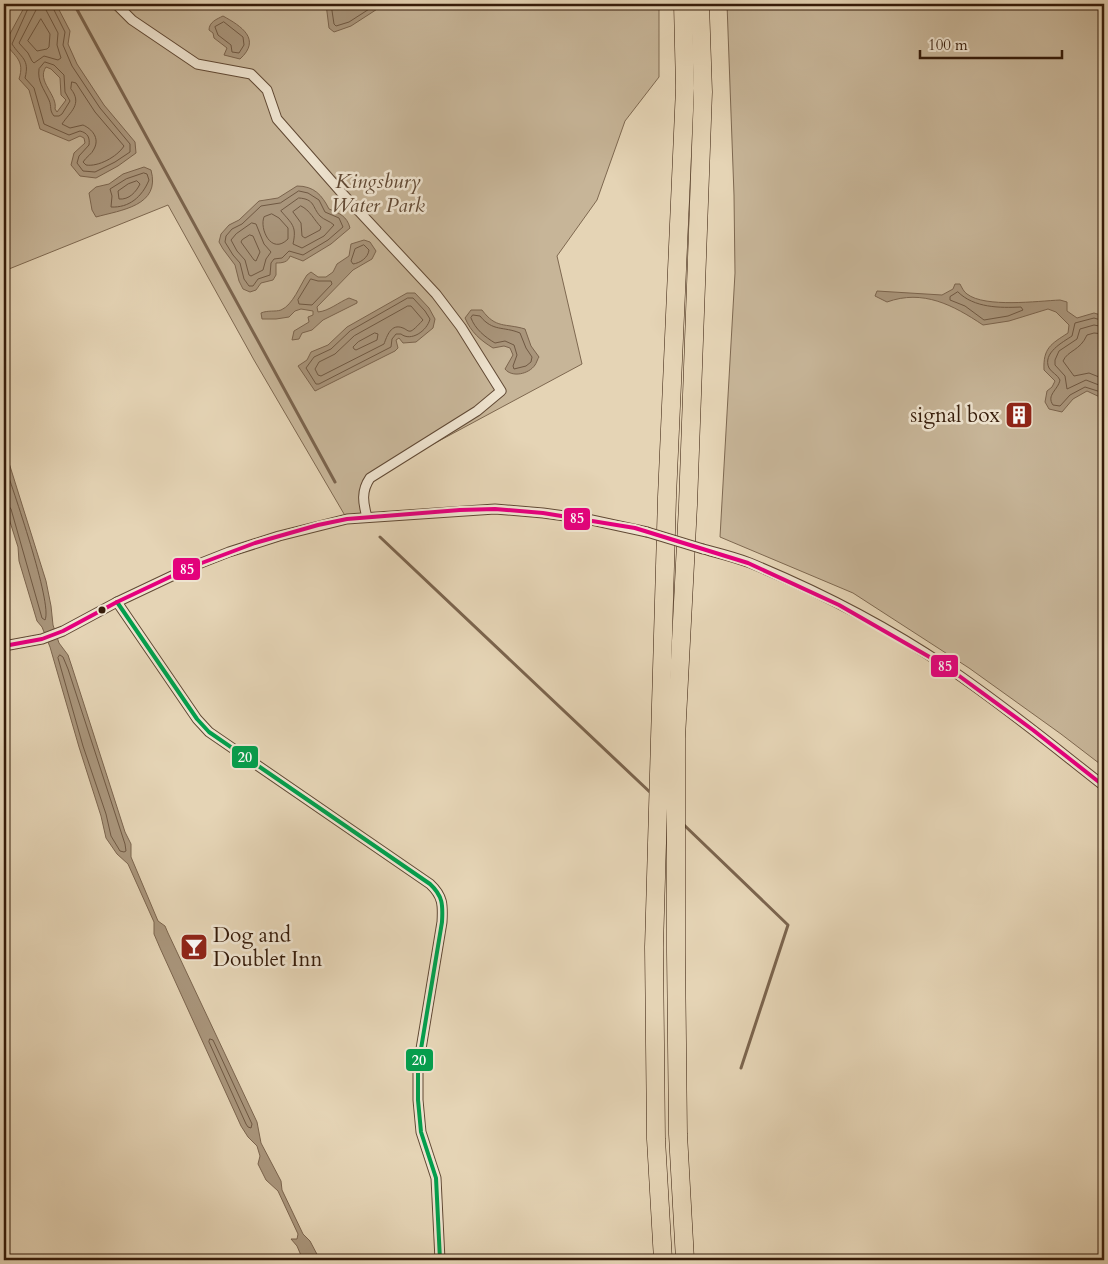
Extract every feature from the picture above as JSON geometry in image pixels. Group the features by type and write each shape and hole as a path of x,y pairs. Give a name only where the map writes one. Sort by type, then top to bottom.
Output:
{"highway":[{"path":"663,1260 656,1139 654,947 666,497 685,88 683,4"},
{"path":"685,1260 678,1134 676,747 688,505 702,111 700,4"}],"street":[{"path":"116,4 132,20 197,64 251,74 267,90 277,119 341,192 436,294 461,327 501,391 477,411 370,478 364,486 363,494 367,517"},
{"path":"4,646 42,639 63,631 117,602 191,567 255,543 318,525 367,517 495,509 543,512 647,532 748,562 840,604 947,667 1033,730 1104,786"},
{"path":"117,602 197,719 209,732 306,797 439,891 442,904 442,922 418,1067 418,1100 421,1132 436,1178 440,1260"}],"green space":[{"name":"Kingsbury Water Park","path":"4,4 659,4 659,77 625,121 597,200 557,256 582,364 370,478 364,486 367,517 347,519 254,360 168,205 4,271"},
{"path":"727,4 1104,4 1104,767 969,668 853,593 720,537 735,273"}],"water":[{"path":"26,4 56,4 70,31 68,44 77,64 104,105 135,142 136,153 96,178 80,176 71,165 74,153 85,143 84,138 80,136 69,141 40,129 29,90 19,79 21,73 20,63 5,43","holes":["46,67 51,69 60,78 61,95 66,100 57,112 44,78"]},
{"path":"326,4 385,4 351,26 334,32 329,28"},
{"path":"223,16 242,29 249,39 246,52 240,59 224,55 227,48 214,38 213,33 209,30 212,23"},
{"path":"144,167 151,170 153,182 150,192 145,199 127,209 96,217 92,210 89,193 96,187 109,184 123,174"},
{"path":"297,186 303,186 317,192 329,209 345,218 350,228 331,244 303,261 290,256 285,262 276,263 276,275 273,280 261,283 256,290 250,292 243,289 235,265 219,242 221,234 229,225 239,220 259,201 278,198"},
{"path":"364,240 370,242 376,251 372,259 353,270 317,307 318,312 322,311 349,298 357,301 357,303 323,320 312,330 302,333 299,339 292,340 294,331 309,322 308,317 313,315 313,311 301,309 295,311 289,317 262,319 261,313 281,310 289,304 307,275 311,272 318,277 326,277 333,272 337,264 349,256 351,244"},
{"path":"955,284 960,284 967,294 986,301 1012,303 1060,300 1067,302 1067,311 1077,318 1094,313 1104,316 1104,399 1087,391 1073,399 1062,412 1049,409 1045,402 1047,391 1055,381 1044,370 1045,356 1049,347 1068,333 1069,325 1056,312 1048,309 1009,321 983,325 960,311 937,301 913,297 887,302 875,296 877,291 942,295 953,289"},
{"path":"407,293 415,293 429,308 435,319 433,328 416,342 403,343 399,338 396,340 398,348 395,351 315,391 298,366 307,360 311,352 328,345 347,327"},
{"path":"471,310 482,310 496,323 525,329 531,346 539,357 529,371 516,374 505,369 513,355 510,348 504,346 493,348 476,335 465,318"},
{"path":"4,447 46,581 53,625 59,643 68,655 125,832 131,844 131,857 158,921 165,926 257,1122 261,1143 281,1181 282,1190 303,1234 310,1241 320,1260 303,1260 297,1246 291,1239 297,1239 298,1234 278,1191 266,1180 258,1164 260,1156 257,1146 241,1126 160,948 154,934 154,922 128,864 117,854 106,838 50,647 42,627 37,621 19,561 18,547 4,503"}],"waterway":[{"path":"74,4 335,482"},
{"path":"380,537 653,795"},
{"path":"683,824 788,925 741,1068"}],"transit line":[{"name":"85","path":"4,646 42,639 63,631 117,602 191,567 255,543 318,525 347,519 460,510 495,509 543,513 635,528 748,563 839,605 947,667 1033,730 1104,786"},
{"name":"20","path":"117,602 197,719 209,732 430,884 440,897 442,922 418,1067 418,1100 421,1132 436,1178 440,1260"}],"place":[{"name":"signal box","path":"1019,415"},
{"name":"Dog and Doublet Inn","path":"194,947"}]}
